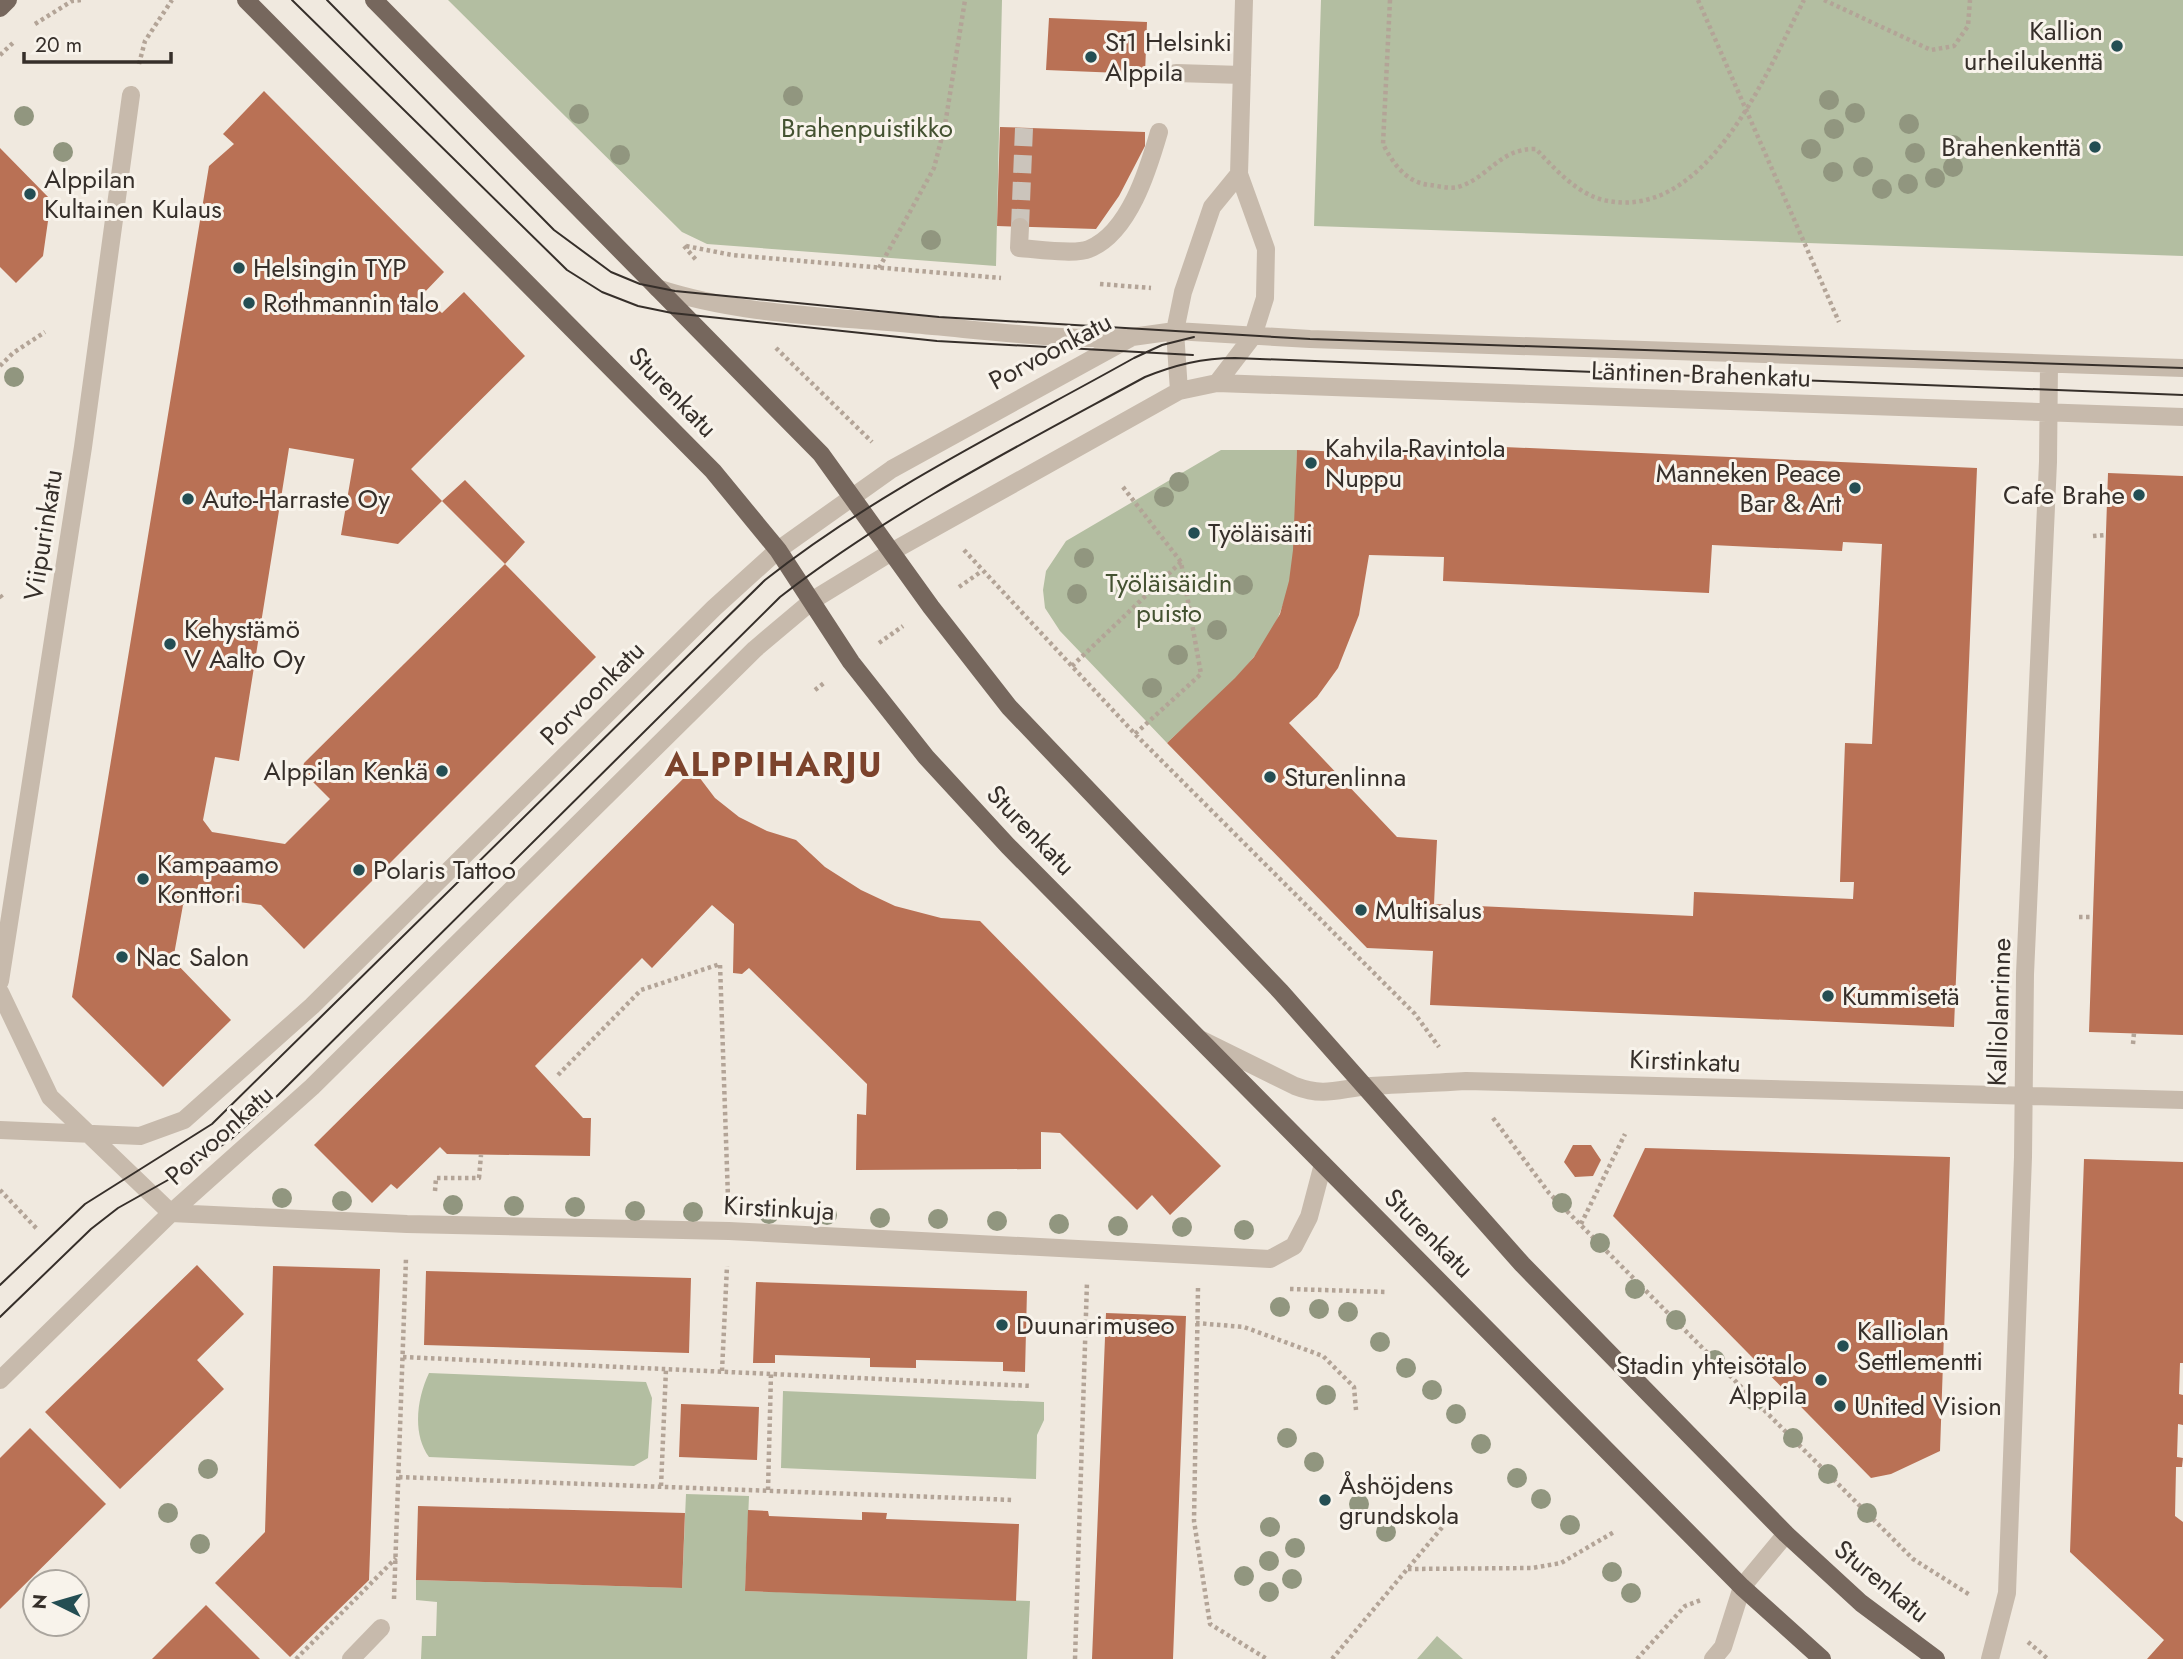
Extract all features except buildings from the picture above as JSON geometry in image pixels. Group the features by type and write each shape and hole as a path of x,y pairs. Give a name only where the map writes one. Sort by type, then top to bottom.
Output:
{"main road":[{"path":"0,8 8,0"},
{"name":"Sturenkatu","path":"246,0 704,462 778,550 851,662 935,767 1018,856 1742,1587 1822,1659"},
{"name":"Sturenkatu","path":"374,0 821,454 931,607 1009,707 1281,992 1471,1210 1786,1534 1861,1603 1936,1659"}],"street":[{"path":"1217,383 1253,336 1265,299 1266,249 1239,174 1244,0"},
{"path":"1176,74 1242,75"},
{"name":"Viipurinkatu","path":"0,981 83,447 131,95"},
{"path":"1020,227 1019,248 1087,250 1107,237 1131,208 1148,170 1159,132"},
{"path":"1179,391 1175,331 1184,292 1212,207 1239,174"},
{"path":"657,288 688,298 758,310 1044,335 1132,337"},
{"name":"Porvoonkatu","path":"0,1130 140,1136 184,1120 312,1006 714,608 778,550 853,496 927,448 1132,337 1175,331 1253,336 2183,368"},
{"name":"Kalliolanrinne","path":"1990,1659 2007,1593 2049,364"},
{"name":"Porvoonkatu","path":"0,1380 171,1213 312,1087 755,649 813,600 893,551 1179,391 1217,383"},
{"name":"Läntinen Brahenkatu","path":"1217,383 2183,417"},
{"path":"0,992 50,1097 88,1134"},
{"name":"Kirstinkatu","path":"1199,1038 1311,1092 1331,1094 1366,1087 1466,1082 2183,1100"},
{"name":"Porvoonkatu","path":"88,1134 171,1213"},
{"name":"Kirstinkuja","path":"171,1213 407,1224 729,1231 1270,1259 1294,1245 1309,1217 1323,1164"},
{"path":"1713,1659 1723,1647 1742,1587 1786,1534"},
{"path":"351,1659 381,1628"}],"path":[{"path":"29,28 72,1 82,0"},
{"path":"131,95 145,41 172,0"},
{"path":"879,268 933,169 945,125 965,0"},
{"path":"1390,0 1383,144 1392,161 1417,184 1457,187 1519,149 1536,149 1569,181 1602,199 1633,202 1661,195 1703,167 1746,111 1804,0"},
{"path":"1698,0 1839,323"},
{"path":"1824,0 1931,50 1954,46 1968,26 1970,0"},
{"path":"0,55 19,37"},
{"path":"0,366 13,352 45,332"},
{"path":"1124,487 1181,562 1201,674 1135,734"},
{"path":"2093,536 2106,535"},
{"path":"1072,666 1181,562"},
{"path":"814,690 982,571"},
{"path":"2079,917 2093,917"},
{"path":"558,1075 640,990 720,964 729,1231 722,1371"},
{"path":"2133,1044 2134,1033"},
{"path":"1581,1224 1625,1133"},
{"path":"0,1190 37,1229"},
{"path":"381,1628 396,1595 407,1224"},
{"path":"1075,1659 1087,1284"},
{"path":"1198,1287 1194,1521 1210,1624 1267,1659"},
{"path":"1196,1323 1244,1327 1323,1356 1354,1387 1356,1410"},
{"path":"403,1357 1032,1386"},
{"path":"662,1486 666,1369"},
{"path":"768,1490 771,1374"},
{"path":"399,1477 1014,1500"},
{"path":"1332,1659 1455,1512"},
{"path":"1408,1569 1532,1568 1562,1563 1614,1531"},
{"path":"296,1659 396,1559"},
{"path":"1637,1659 1685,1605 1742,1587"}],"green space":[{"name":"Brahenpuistikko","path":"448,0 1002,0 996,266 707,244 682,232"},
{"path":"1321,0 2183,0 2183,256 1314,226"},
{"name":"Työläisäidin puisto","path":"1221,450 1297,450 1296,534 1291,576 1279,615 1258,652 1230,684 1167,743 1060,631 1045,608 1043,590 1046,571 1066,541"},
{"path":"429,1373 646,1382 652,1398 648,1458 634,1466 429,1457 420,1438 418,1416"},
{"path":"783,1391 1044,1402 1044,1420 1037,1435 1036,1479 781,1468"},
{"path":"686,1494 749,1496 745,1591 1030,1601 1027,1659 421,1659 422,1636 436,1636 437,1602 416,1600 416,1580 682,1588"},
{"path":"1437,1636 1463,1659 1417,1659"}],"tunnel":[{"path":"1020,227 1024,128"}],"tram line":[{"path":"292,0 567,270 602,292 638,306 672,313 937,341 1193,355"},
{"path":"327,0 554,230 611,272 640,284 675,291 939,317 1310,339 2183,368"},
{"path":"0,1285 85,1204 212,1124 765,580 853,518 945,462 1134,358 1162,345 1194,337"},
{"path":"0,1317 91,1229 118,1208 184,1171 230,1140 262,1111 780,597 823,565 912,507 1145,377 1189,363 1235,358 2183,395"}],"place":[{"name":"Kallion urheilukenttä","path":"2117,46"},
{"name":"St1 Helsinki Alppila","path":"1091,57"},
{"name":"Brahenkenttä","path":"2095,147"},
{"name":"Alppilan Kultainen Kulaus","path":"30,194"},
{"name":"Helsingin TYP","path":"239,268"},
{"name":"Rothmannin talo","path":"249,303"},
{"name":"Kahvila-Ravintola Nuppu","path":"1311,463"},
{"name":"Manneken Peace Bar & Art","path":"1855,488"},
{"name":"Cafe Brahe","path":"2139,495"},
{"name":"Auto-Harraste Oy","path":"188,499"},
{"name":"Työläisäiti","path":"1194,533"},
{"name":"Kehystämö V Aalto Oy","path":"170,644"},
{"name":"Alppilan Kenkä","path":"442,771"},
{"name":"Sturenlinna","path":"1270,777"},
{"name":"Polaris Tattoo","path":"359,870"},
{"name":"Kampaamo Konttori","path":"143,879"},
{"name":"Multisalus","path":"1361,910"},
{"name":"Nac Salon","path":"122,957"},
{"name":"Kummisetä","path":"1828,996"},
{"name":"Duunarimuseo","path":"1002,1325"},
{"name":"Kalliolan Settlementti","path":"1843,1346"},
{"name":"Stadin yhteisötalo Alppila","path":"1821,1380"},
{"name":"United Vision","path":"1840,1406"},
{"name":"Åshöjdens grundskola","path":"1325,1500"}],"district":[{"name":"ALPPIHARJU","path":"774,764"}]}
